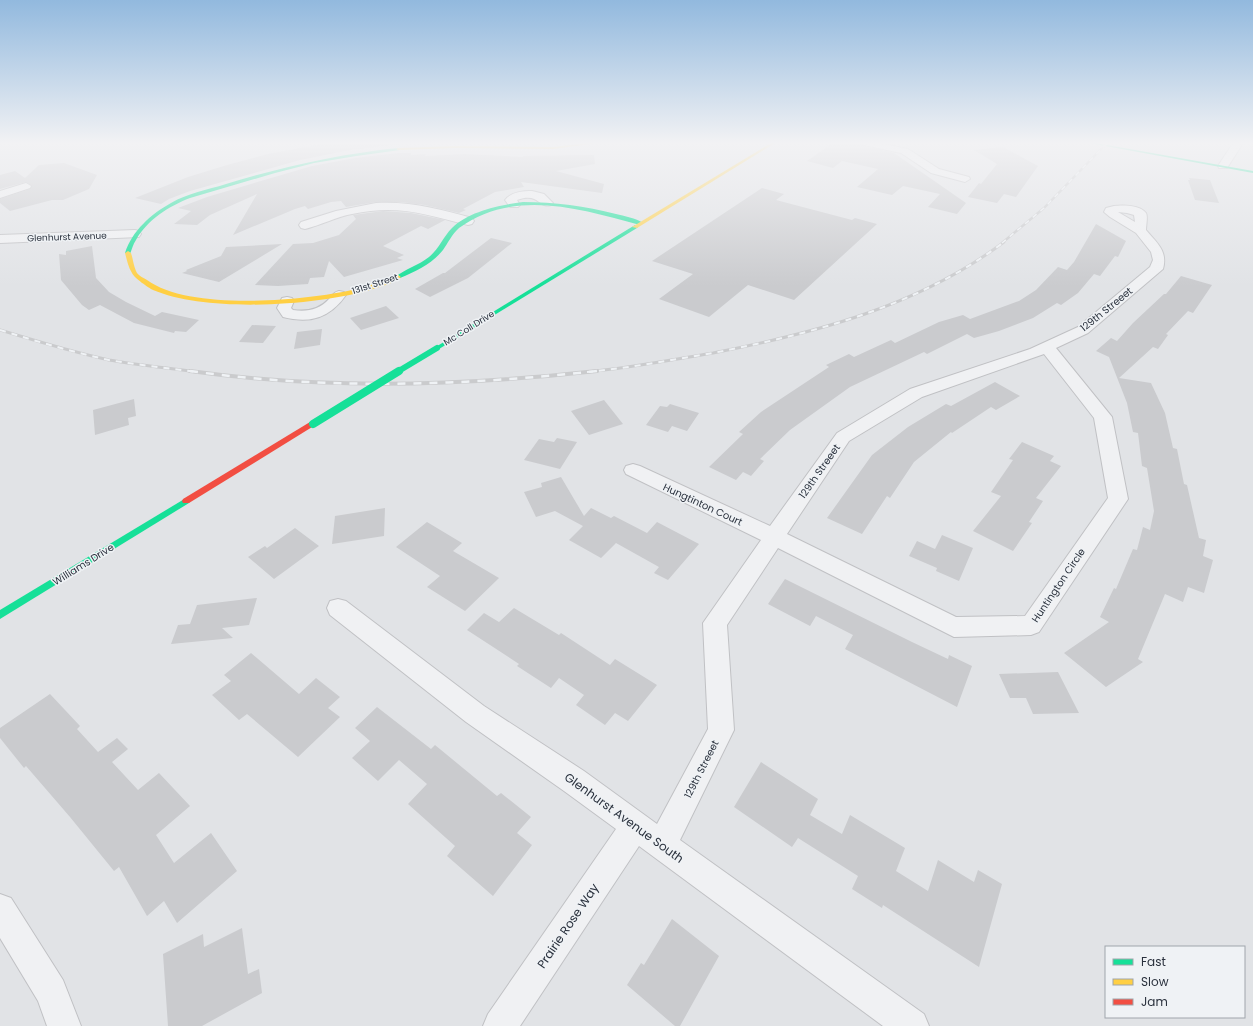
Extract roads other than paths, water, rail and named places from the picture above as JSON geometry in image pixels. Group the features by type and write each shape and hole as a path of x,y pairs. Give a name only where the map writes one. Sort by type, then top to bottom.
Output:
{"street":[{"path":"0,195 12,191"},
{"path":"211,191 174,203 135,234 127,254 128,266 138,278 150,287 166,293 214,302 234,303 287,301 284,308 288,314 297,316 309,315 329,308 339,294"},
{"name":"Mc Coll Drive","path":"165,513 693,191"},
{"path":"514,205 511,200 513,198 530,193 544,198 548,203 582,206 640,223"},
{"name":"131st Street","path":"339,294 357,291 392,280 425,263 435,256 456,228 484,213 514,205"},
{"path":"305,224 353,209 384,206 418,208 468,221"},
{"name":"129th Streeet","path":"662,845 721,730 715,623 843,436 916,393 1035,352 1083,330 1156,269 1159,260 1157,252 1140,230"},
{"name":"Glenhurst Avenue","path":"0,239 135,234"},
{"name":"Huntington Circle","path":"774,537 954,627 1031,625 1118,499 1104,417 1047,346"},
{"name":"Hungtinton Court","path":"633,470 774,537"},
{"name":"Williams Drive","path":"0,615 165,513"},
{"name":"Glenhurst Avenue South","path":"338,608 475,714 574,781 912,1026"},
{"name":"Prairie Rose Way","path":"500,1026 635,826"},
{"path":"0,909 51,992 64,1026"}],"railway":[{"path":"1002,243 1044,208 1061,191"},
{"path":"588,372 713,353 790,336 827,326 865,314 937,284 1004,242"},
{"path":"0,330 68,350 109,360 197,372"},
{"path":"190,371 292,381 394,384 495,380 588,372"},
{"path":"588,372 597,371"}]}
